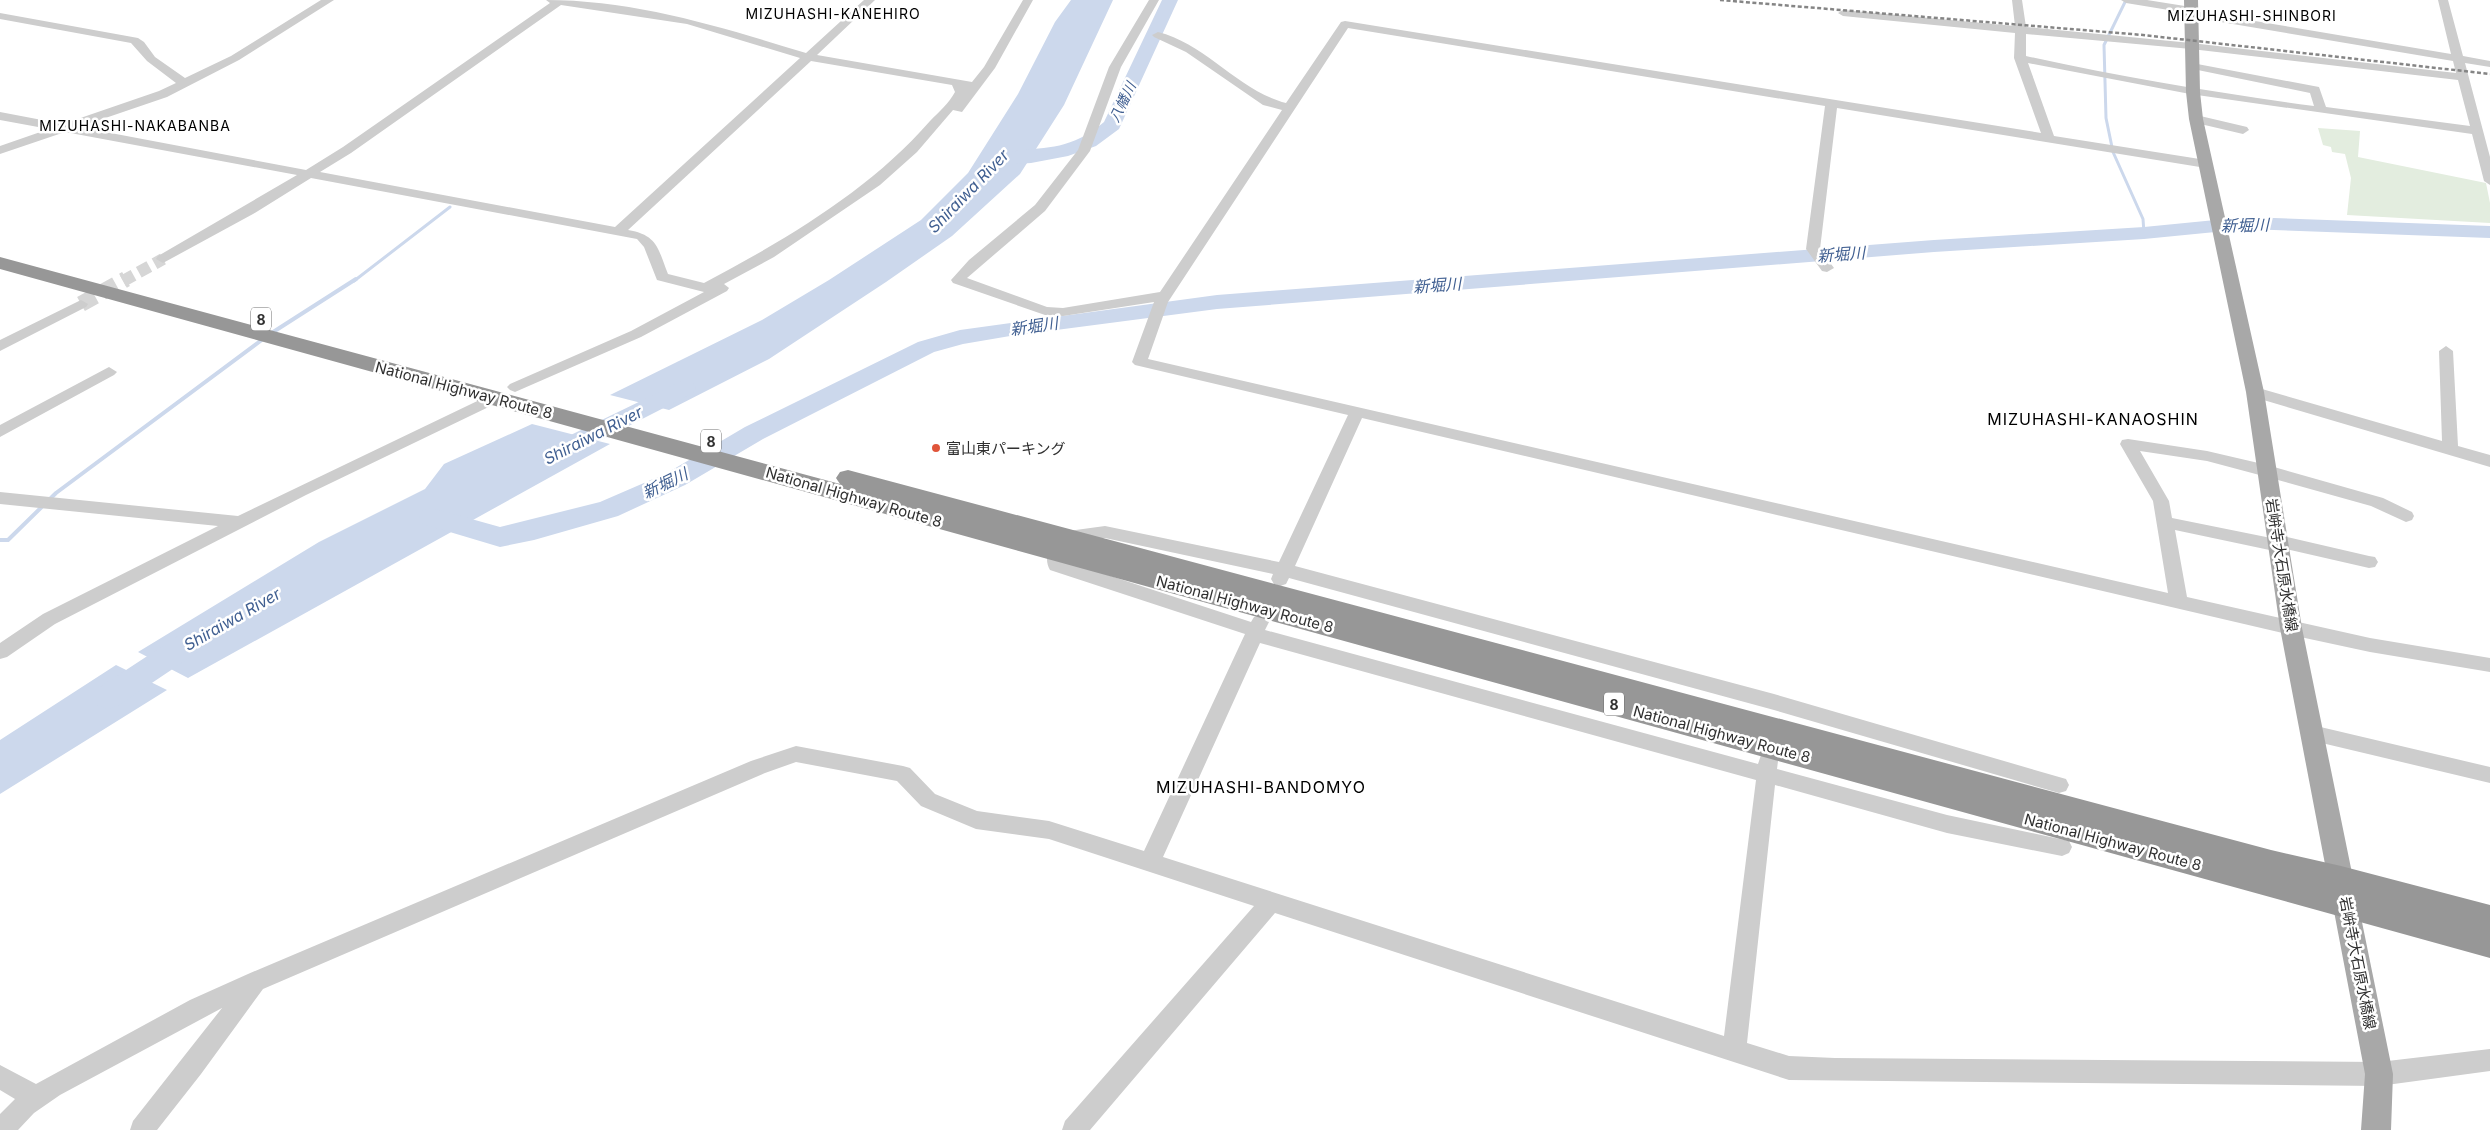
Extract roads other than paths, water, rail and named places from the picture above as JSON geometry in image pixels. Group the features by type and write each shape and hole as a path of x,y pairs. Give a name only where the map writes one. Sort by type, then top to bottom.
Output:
{"highway":[{"name":"National Highway Route 8","path":"0,250 510,394 1062,544 2490,919"},
{"name":"National Highway Route 8","path":"0,263 510,394"},
{"name":"National Highway Route 8","path":"1062,544 2346,906 2490,944"}],"main road":[{"name":"岩峅寺大石原水橋線","path":"2191,8 2192,92 2196,119 2255,392 2291,628 2379,1074 2376,1130"}],"street":[{"path":"0,150 131,106 184,83 242,54 329,0"},
{"path":"163,259 310,173 392,120 557,0 688,21 808,57 957,82 975,87"},
{"path":"619,231 870,0"},
{"path":"0,652 49,619 300,491 636,334 790,248 886,182 919,152 975,87 1011,33 1028,0"},
{"path":"1154,0 1114,67 1095,126 1084,151 1040,208 974,263 958,280 1045,311 1063,312 1163,299"},
{"path":"2017,0 2021,29 2020,58 2042,113 2049,139"},
{"path":"2126,0 2191,8 2490,64"},
{"path":"2443,0 2490,181"},
{"path":"1843,14 2191,46 2463,77"},
{"path":"0,16 134,40 140,44 151,60 184,83"},
{"path":"2206,164 1346,24 1163,299 1140,362 2291,628 2370,645 2490,665"},
{"path":"1158,35 1190,50 1267,102 1290,108"},
{"path":"2020,58 2117,79 2192,92 2477,131"},
{"path":"2192,66 2315,90 2321,109"},
{"path":"0,116 641,236 646,239 662,276 670,280 706,288 769,254 895,167 959,96 961,92 957,82"},
{"path":"1827,268 1812,249 1831,104"},
{"path":"2196,119 2243,130"},
{"path":"0,346 81,304"},
{"path":"2446,352 2450,449"},
{"path":"0,432 109,372"},
{"path":"2255,392 2490,461"},
{"path":"1282,575 1357,412"},
{"path":"2179,602 2161,501 2128,444 2208,456 2267,471 2377,502 2406,516"},
{"path":"0,498 242,522"},
{"path":"2164,522 2368,562"},
{"path":"2059,784 1282,575 1106,532 1062,544 1056,565 1257,629 1767,768 1947,824 2062,847"},
{"path":"1150,862 1257,629"},
{"path":"2312,733 2490,775"},
{"path":"1,1130 52,1086 198,1008 256,981 758,766 796,754 903,774 928,800 976,820 1049,830 1582,1000 1734,1052 1789,1068 1835,1070 2379,1074 2490,1060"},
{"path":"1734,1052 1767,768"},
{"path":"1074,1130 1271,902"},
{"path":"142,1130 193,1066 256,981"},
{"path":"0,1077 37,1098"}],"water":[{"path":"1071,0 1113,0 1064,105 1020,174 952,236 769,359 669,410 610,395 762,320 829,280 921,220 968,173 1018,94 1055,22"},
{"path":"532,424 610,444 188,678 138,652 319,542 425,489 444,464"},
{"path":"116,665 167,690 0,794 0,740"}],"waterway":[{"name":"八幡川","path":"1001,159 1046,155 1075,148 1089,142 1112,125 1170,0"},
{"path":"2126,0 2104,45 2106,118 2113,152 2143,219 2144,233"},
{"path":"354,281 450,207"},
{"name":"新堀川","path":"432,517 500,537 534,530 609,509 676,479 754,433 926,347 960,337 1010,329 1217,302 1934,246 2144,233 2246,223 2490,232"},
{"path":"270,334 356,279"},
{"path":"0,540 8,540 56,493 263,339"},
{"name":"Shiraiwa River","path":"553,454 684,388"},
{"name":"Shiraiwa River","path":"108,697 191,642"}],"tunnel":[{"path":"123,281 163,259"},
{"path":"81,304 126,279"},
{"path":"1770,739 1773,710"}],"railway":[{"path":"1720,0 2143,35 2490,74"}],"place":[{"name":"富山東パーキング","path":"936,448"}],"district":[{"name":"MIZUHASHI-KANEHIRO","path":"833,13"},
{"name":"MIZUHASHI-SHINBORI","path":"2252,15"},
{"name":"MIZUHASHI-NAKABANBA","path":"135,125"},
{"name":"MIZUHASHI-KANAOSHIN","path":"2093,419"},
{"name":"MIZUHASHI-BANDOMYO","path":"1261,787"}]}
